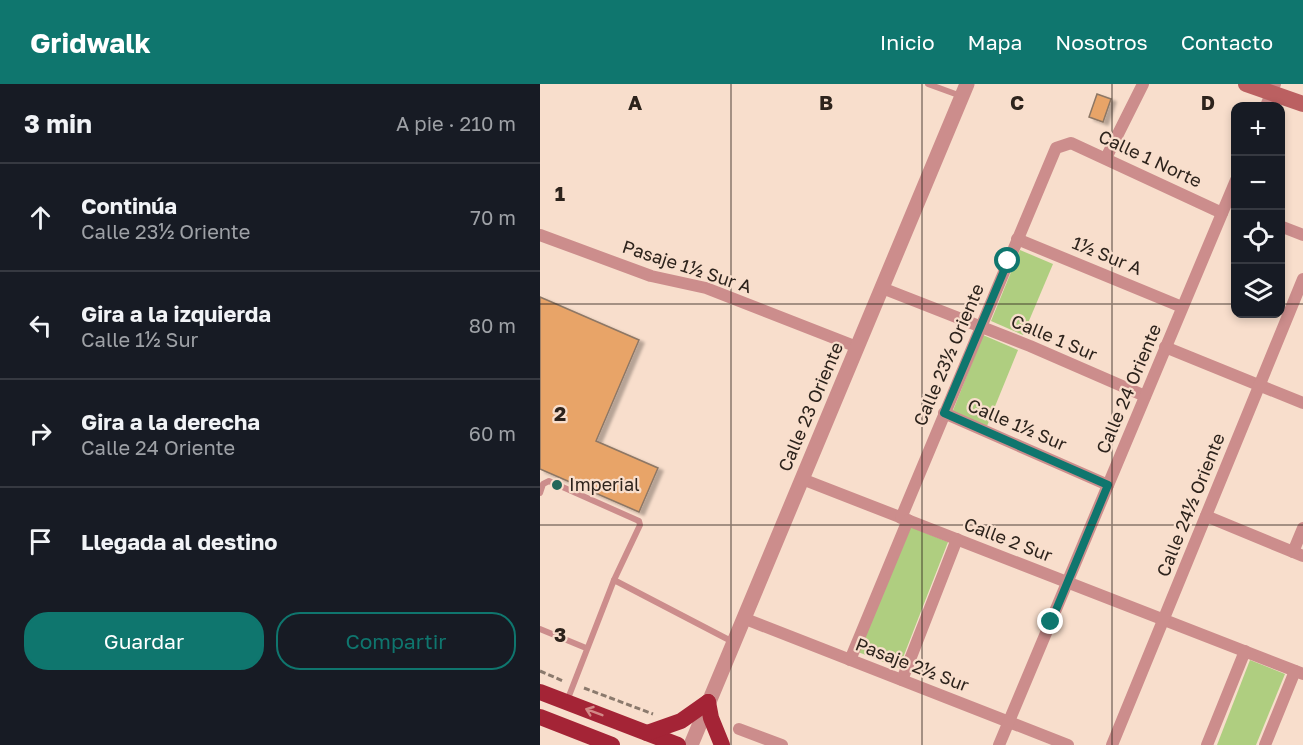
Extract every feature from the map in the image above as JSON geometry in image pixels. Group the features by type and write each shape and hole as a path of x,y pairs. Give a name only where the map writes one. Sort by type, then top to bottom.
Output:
{"highway":[{"path":"540,692 678,745"},
{"path":"647,733 681,721 708,702 711,718 722,745"},
{"path":"540,717 612,745"}],"main road":[{"path":"1246,84 1271,95 1303,104"}],"street":[{"path":"1106,158 1143,84"},
{"name":"Calle 23 Oriente","path":"691,745 964,90"},
{"name":"Calle 1 Norte","path":"1062,144 1071,143 1227,209"},
{"name":"Calle 23½ Oriente","path":"850,660 944,413 1056,148 1062,144"},
{"name":"Calle 24 Oriente","path":"999,745 1182,307 1227,209"},
{"path":"1285,228 1303,235"},
{"name":"Pasaje 1½ Sur A","path":"540,235 651,276 706,288 857,347"},
{"name":"1½ Sur A","path":"1017,239 1182,307"},
{"name":"Calle 24½ Oriente","path":"1112,745 1303,279"},
{"name":"Calle 1 Sur","path":"882,288 981,326 1145,396"},
{"path":"1165,347 1303,404"},
{"name":"Calle 1½ Sur","path":"944,413 1108,485"},
{"name":"Calle 2 Sur","path":"802,479 1299,672"},
{"path":"1206,516 1298,554 1303,528"},
{"path":"902,680 957,539"},
{"name":"Pasaje 2½ Sur","path":"743,618 1068,745"},
{"path":"1208,745 1245,651"},
{"path":"1265,745 1299,672"},
{"path":"739,729 782,745"}],"lane":[{"path":"928,84 964,90"},
{"path":"540,493 543,484 549,481 639,521 640,525 614,580 567,702"},
{"path":"614,580 733,642"},
{"path":"540,629 586,648"}],"path":[{"path":"540,671 659,716"}],"green space":[{"path":"1020,250 1053,264 1023,335 991,321"},
{"path":"983,335 1018,350 987,426 952,413"},
{"path":"911,527 948,542 899,668 858,652"},
{"path":"1250,660 1285,674 1256,745 1217,745"}],"building":[{"path":"1097,94 1111,99 1103,122 1089,117"},
{"path":"540,297 639,340 596,441 658,468 639,512 540,469"}],"place":[{"name":"Imperial","path":"557,485"}],"route":[{"path":"1008,261 944,413 1108,485 1051,622"}]}
